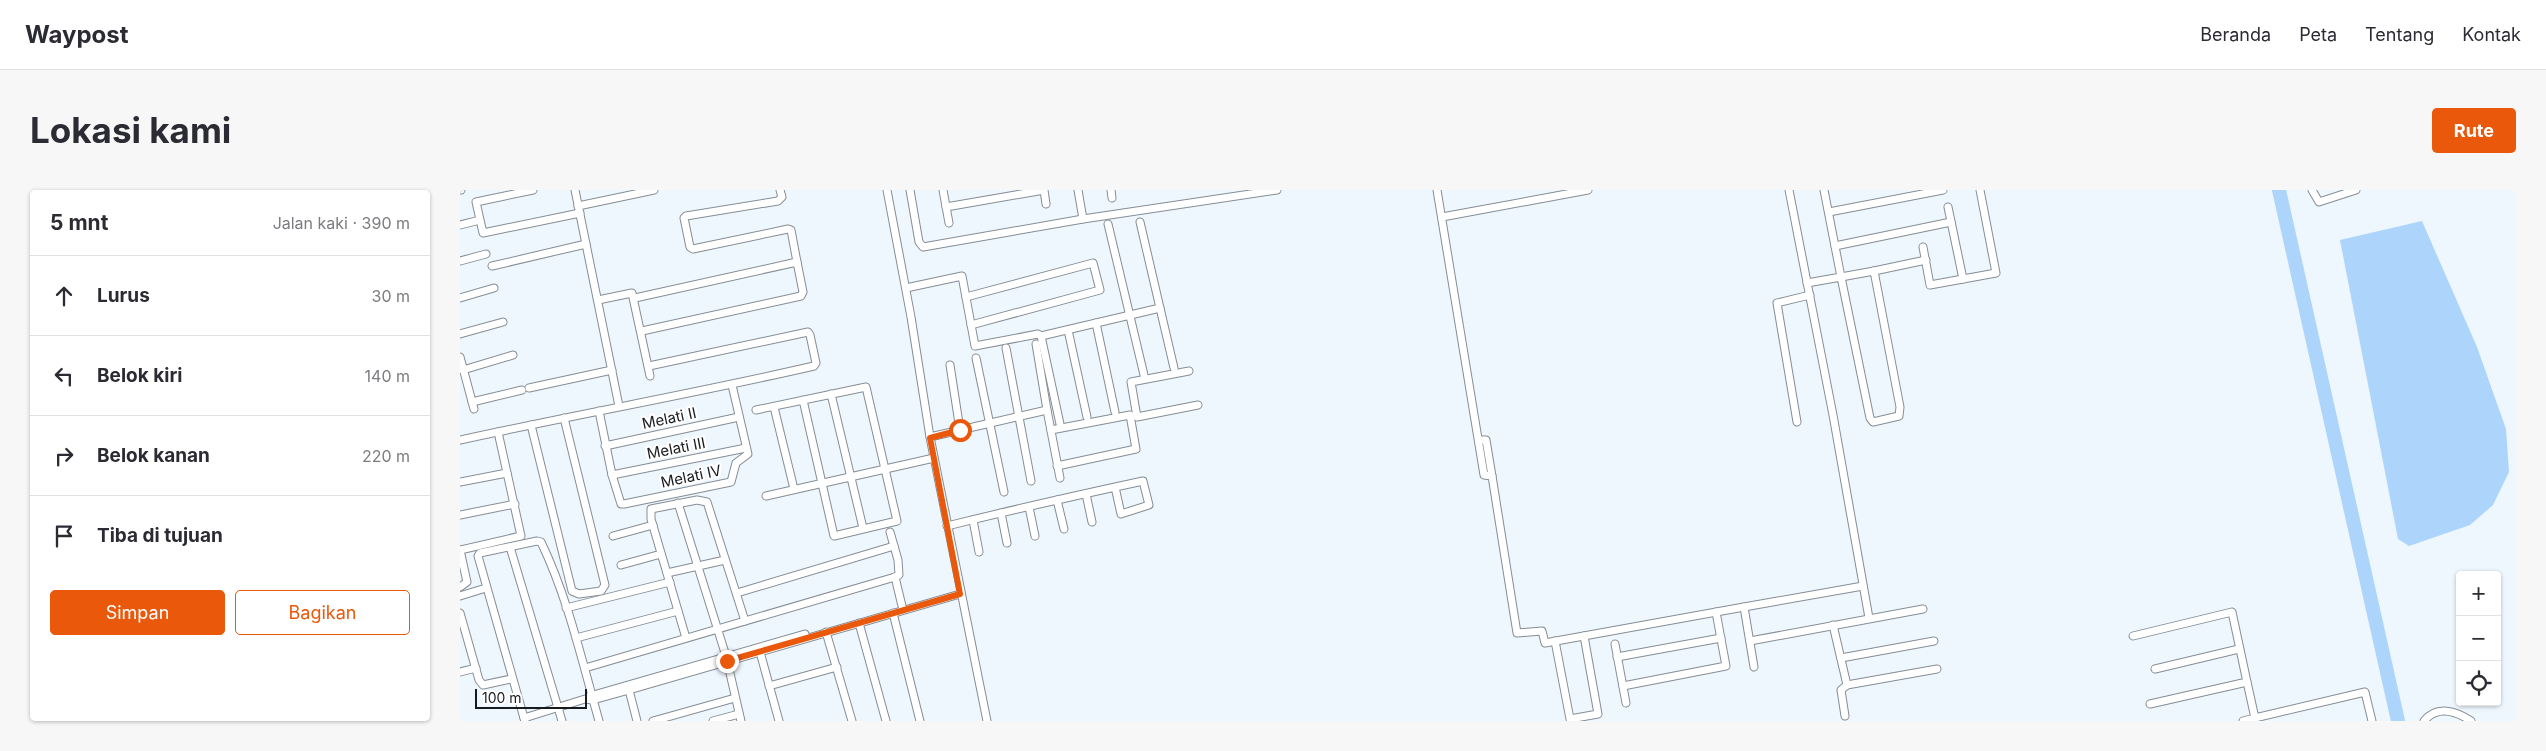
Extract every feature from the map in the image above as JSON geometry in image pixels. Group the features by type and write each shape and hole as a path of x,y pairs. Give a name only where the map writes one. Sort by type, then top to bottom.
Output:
{"street":[{"path":"532,190 476,202 483,233 579,209 613,194 649,190"},
{"path":"575,190 619,406"},
{"path":"642,331 801,296 803,292 791,230 788,229 694,249 690,247 684,218 686,216 778,201 782,197 780,190"},
{"path":"887,190 959,592 988,721"},
{"path":"910,190 919,242 923,247 1241,193 1277,190"},
{"path":"943,190 949,223"},
{"path":"946,207 1044,190 1046,204"},
{"path":"1078,190 1083,219"},
{"path":"1438,190 1484,475 1492,476 1517,633 1542,631 1545,643 1863,586"},
{"path":"1442,217 1588,190"},
{"path":"1789,190 1869,618"},
{"path":"1824,190 1870,418 1875,421 1897,417 1901,412 1874,270"},
{"path":"1828,212 1943,190"},
{"path":"1923,247 1930,285 1996,273 1980,190"},
{"path":"2312,190 2319,202 2351,191"},
{"path":"1948,207 1963,279"},
{"path":"460,225 476,221"},
{"path":"1140,222 1174,368"},
{"path":"1835,246 1951,222"},
{"path":"1108,224 1144,375"},
{"path":"492,266 586,244"},
{"path":"460,261 486,254"},
{"path":"1807,283 1926,260"},
{"path":"635,298 797,262"},
{"path":"966,297 1093,263 1100,290 971,325"},
{"path":"906,288 962,276 975,346 1038,334 1041,336 1160,308"},
{"path":"460,298 494,288"},
{"path":"598,300 629,292 635,298 650,376"},
{"path":"1797,422 1777,303 1810,295"},
{"path":"460,334 503,322"},
{"path":"1096,323 1115,412"},
{"path":"1068,330 1087,417"},
{"path":"460,440 619,406 732,385 816,365 810,333 649,366"},
{"path":"1041,336 1060,424"},
{"path":"1036,344 1060,478"},
{"path":"1006,348 1031,482"},
{"path":"463,370 513,355"},
{"path":"460,357 473,406 526,389 612,370"},
{"path":"976,358 988,424 1004,492"},
{"path":"950,364 960,430"},
{"path":"1137,417 1131,382 1189,371"},
{"path":"732,385 746,448"},
{"path":"756,410 831,394 866,387 897,521 834,536 803,400"},
{"path":"831,394 863,528"},
{"path":"1051,430 1130,415 1137,417 1198,405"},
{"path":"774,406 794,489"},
{"path":"930,438 1047,410"},
{"path":"599,411 612,475"},
{"path":"1058,466 1136,449 1130,415"},
{"name":"Melati II","path":"605,446 739,417"},
{"path":"531,425 572,591 579,594 601,591 606,585 564,418"},
{"path":"460,587 467,582 460,550 518,538 521,533 498,432"},
{"name":"Melati III","path":"612,475 746,448"},
{"name":"Melati IV","path":"612,475 621,504 729,483 732,480 738,459 748,456 746,448"},
{"path":"766,496 934,458"},
{"path":"460,482 508,473"},
{"path":"947,526 1057,500 1086,494 1115,487 1143,481 1149,505 1120,514 1115,487"},
{"path":"1086,494 1092,522"},
{"path":"686,638 653,525 651,510 697,500 707,502 745,621"},
{"path":"1057,500 1064,529"},
{"path":"678,503 718,630 740,718 713,721"},
{"path":"460,515 515,504"},
{"path":"1029,507 1036,536"},
{"path":"1001,513 1007,543"},
{"path":"973,520 979,552"},
{"path":"613,536 653,525"},
{"path":"585,668 895,577 900,572 890,532"},
{"path":"599,721 590,698 585,668 576,638 541,542 510,547 478,556 524,720 590,698 902,606 959,592"},
{"path":"737,593 894,546"},
{"path":"510,547 562,721"},
{"path":"621,565 661,554"},
{"path":"667,574 726,560"},
{"path":"895,577 902,606"},
{"path":"566,608 670,582"},
{"path":"460,596 486,588"},
{"path":"590,698 629,690 726,658 760,652 894,613 934,598"},
{"path":"1744,607 1754,666"},
{"path":"1750,641 1922,609"},
{"path":"576,638 678,611"},
{"path":"1622,686 1726,666 1716,612"},
{"path":"2133,636 2232,612 2255,718"},
{"path":"460,613 483,685 512,679"},
{"path":"894,613 920,721"},
{"path":"859,623 886,721"},
{"path":"1833,625 1847,685"},
{"path":"826,632 852,721"},
{"path":"1555,641 1570,719 1598,714 1584,636"},
{"path":"1617,657 1721,638"},
{"path":"1841,658 1934,641"},
{"path":"1615,644 1626,703"},
{"path":"2155,669 2239,649"},
{"path":"760,652 779,721"},
{"path":"769,686 837,667"},
{"path":"460,672 476,668"},
{"path":"1845,716 1841,690 1847,685 1937,670"},
{"path":"2150,704 2248,682"},
{"path":"629,690 637,721"},
{"path":"2243,721 2365,692 2372,721"},
{"path":"653,721 735,698"},
{"path":"2424,721 2434,713 2447,711 2471,721"}],"water":[{"path":"2422,221 2477,347 2506,429 2509,472 2493,505 2470,525 2409,546 2398,539 2340,240"}],"waterway":[{"path":"2279,190 2398,721"}],"route":[{"path":"727,661 960,594 930,438 960,430"}]}
